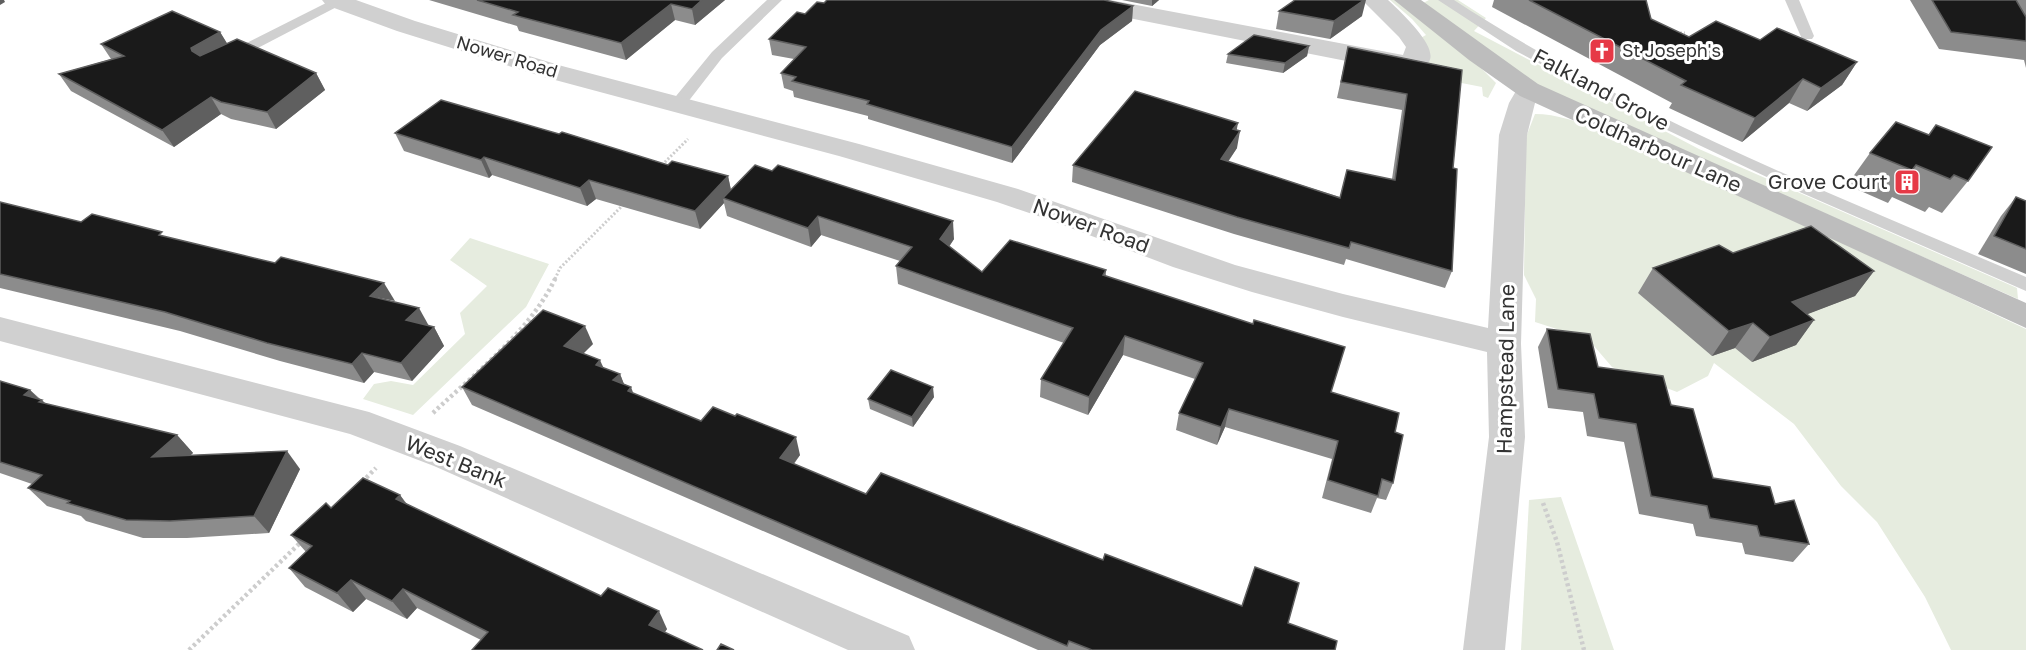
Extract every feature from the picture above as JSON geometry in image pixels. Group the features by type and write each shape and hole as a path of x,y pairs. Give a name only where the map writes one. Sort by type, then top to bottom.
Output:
{"street":[{"path":"1073,0 1382,60 1404,63 1417,59 1419,48 1408,32 1374,0"},
{"name":"Coldharbour Lane","path":"1406,0 1478,55 1529,90 2026,316"},
{"name":"Nower Road","path":"339,1 539,67 712,112 970,185 1058,212 1184,259 1293,292 1504,344"},
{"name":"Hampstead Lane","path":"1484,650 1507,437 1504,344 1513,135 1522,103 1529,90"},
{"name":"West Bank","path":"0,328 356,422 447,456 894,650"}],"lane":[{"path":"678,104 717,55 775,0"},
{"name":"Falkland Grove","path":"1445,0 1481,25 1574,78 1703,142 1766,172 2026,284"},
{"path":"1792,0 1807,36"},
{"name":"Nower Road","path":"222,61 339,1"}],"path":[{"path":"1675,33 1685,33"},
{"path":"660,167 712,112"},
{"path":"357,487 403,440 519,331 545,300 560,268 627,201"},
{"path":"1540,494 1557,542 1584,650"},
{"path":"189,650 309,535"}],"shaded area":[{"path":"1390,0 1396,0 1475,62 1496,83 1488,98 1483,96 1482,87 1441,79 1415,67 1417,40 1426,35"},
{"path":"1429,0 1458,0 1486,18 1474,31 1699,149 2017,288 2018,299 1532,84 1423,3"},
{"path":"1535,114 1568,119 1602,131 2026,329 2026,650 1951,650 1925,597 1877,522 1841,486 1794,424 1714,363 1708,376 1677,392 1612,367 1588,339 1535,322 1536,299 1524,275 1526,137"},
{"path":"470,238 549,264 526,307 413,415 363,399 374,384 391,381 413,385 465,334 460,313 487,286 450,260"},
{"path":"1561,497 1614,650 1521,650 1529,500"}],"building":[{"path":"477,0 702,0 692,9 671,4 621,43 513,15 518,12"},
{"path":"827,0 1104,0 1133,6 1101,30 1012,147 867,104 869,101 792,81 796,77 781,73 806,47 769,39 797,12 805,14 817,2 824,3"},
{"path":"1295,0 1364,0 1334,21 1279,11"},
{"path":"1529,0 1646,0 1651,19 1689,37 1716,21 1760,40 1777,28 1857,62 1821,88 1803,79 1755,118 1681,85 1686,81"},
{"path":"1932,0 2016,0 2026,17 2026,41 1951,32"},
{"path":"172,11 220,32 191,48 200,56 237,39 316,73 267,112 221,102 211,97 162,130 59,74 124,56 101,44"},
{"path":"1254,35 1309,46 1285,63 1228,54"},
{"path":"1348,47 1462,70 1453,168 1457,169 1452,271 1351,242 1349,248 1237,217 1073,165 1135,91 1238,123 1233,129 1240,131 1221,159 1340,198 1347,170 1395,180 1407,94 1341,82"},
{"path":"441,100 559,134 562,132 668,165 672,161 728,176 695,211 589,180 580,188 484,157 481,160 395,133"},
{"path":"1896,122 1929,135 1936,125 1992,147 1968,181 1954,175 1950,179 1916,165 1912,170 1870,153"},
{"path":"755,165 772,171 778,165 953,221 940,239 982,272 1010,240 1106,270 1103,275 1253,324 1254,320 1345,347 1331,392 1399,413 1395,432 1403,435 1393,483 1382,479 1378,496 1328,480 1338,441 1229,409 1221,427 1179,413 1203,363 1125,336 1089,397 1041,379 1073,328 896,266 912,247 818,216 808,228 723,198"},
{"path":"2016,197 2026,201 2026,249 1994,236"},
{"path":"0,202 81,222 92,214 162,232 159,235 275,263 281,257 384,283 370,296 419,308 406,320 434,327 401,363 362,353 352,364 267,343 165,312 0,274"},
{"path":"1811,226 1874,271 1792,302 1814,320 1770,337 1753,323 1729,331 1653,268 1719,245 1733,253"},
{"path":"543,310 585,326 564,346 600,360 596,365 620,374 613,380 631,387 628,391 701,421 713,407 796,437 780,458 866,494 881,473 1103,560 1105,554 1242,606 1255,567 1299,583 1288,623 1337,641 1335,650 1092,650 1069,641 1067,646 462,387"},
{"path":"1547,329 1590,334 1598,367 1663,376 1671,405 1693,409 1713,478 1770,487 1775,504 1794,500 1809,544 1760,536 1757,526 1710,518 1707,506 1651,496 1636,424 1599,418 1594,394 1558,389"},
{"path":"891,370 933,387 912,417 868,399"},
{"path":"0,381 30,390 24,395 42,400 39,402 177,435 152,457 287,451 254,516 170,521 126,520 67,503 70,501 28,488 42,475 0,462"},
{"path":"363,478 400,495 396,499 601,596 608,588 659,611 649,625 703,650 472,650 488,632 403,589 392,601 351,580 337,593 289,568 312,546 291,535 326,503 331,508"},
{"path":"721,644 734,650 717,650"}],"place":[{"name":"St Joseph's","path":"1602,51"},
{"name":"Grove Court","path":"1907,182"}]}
